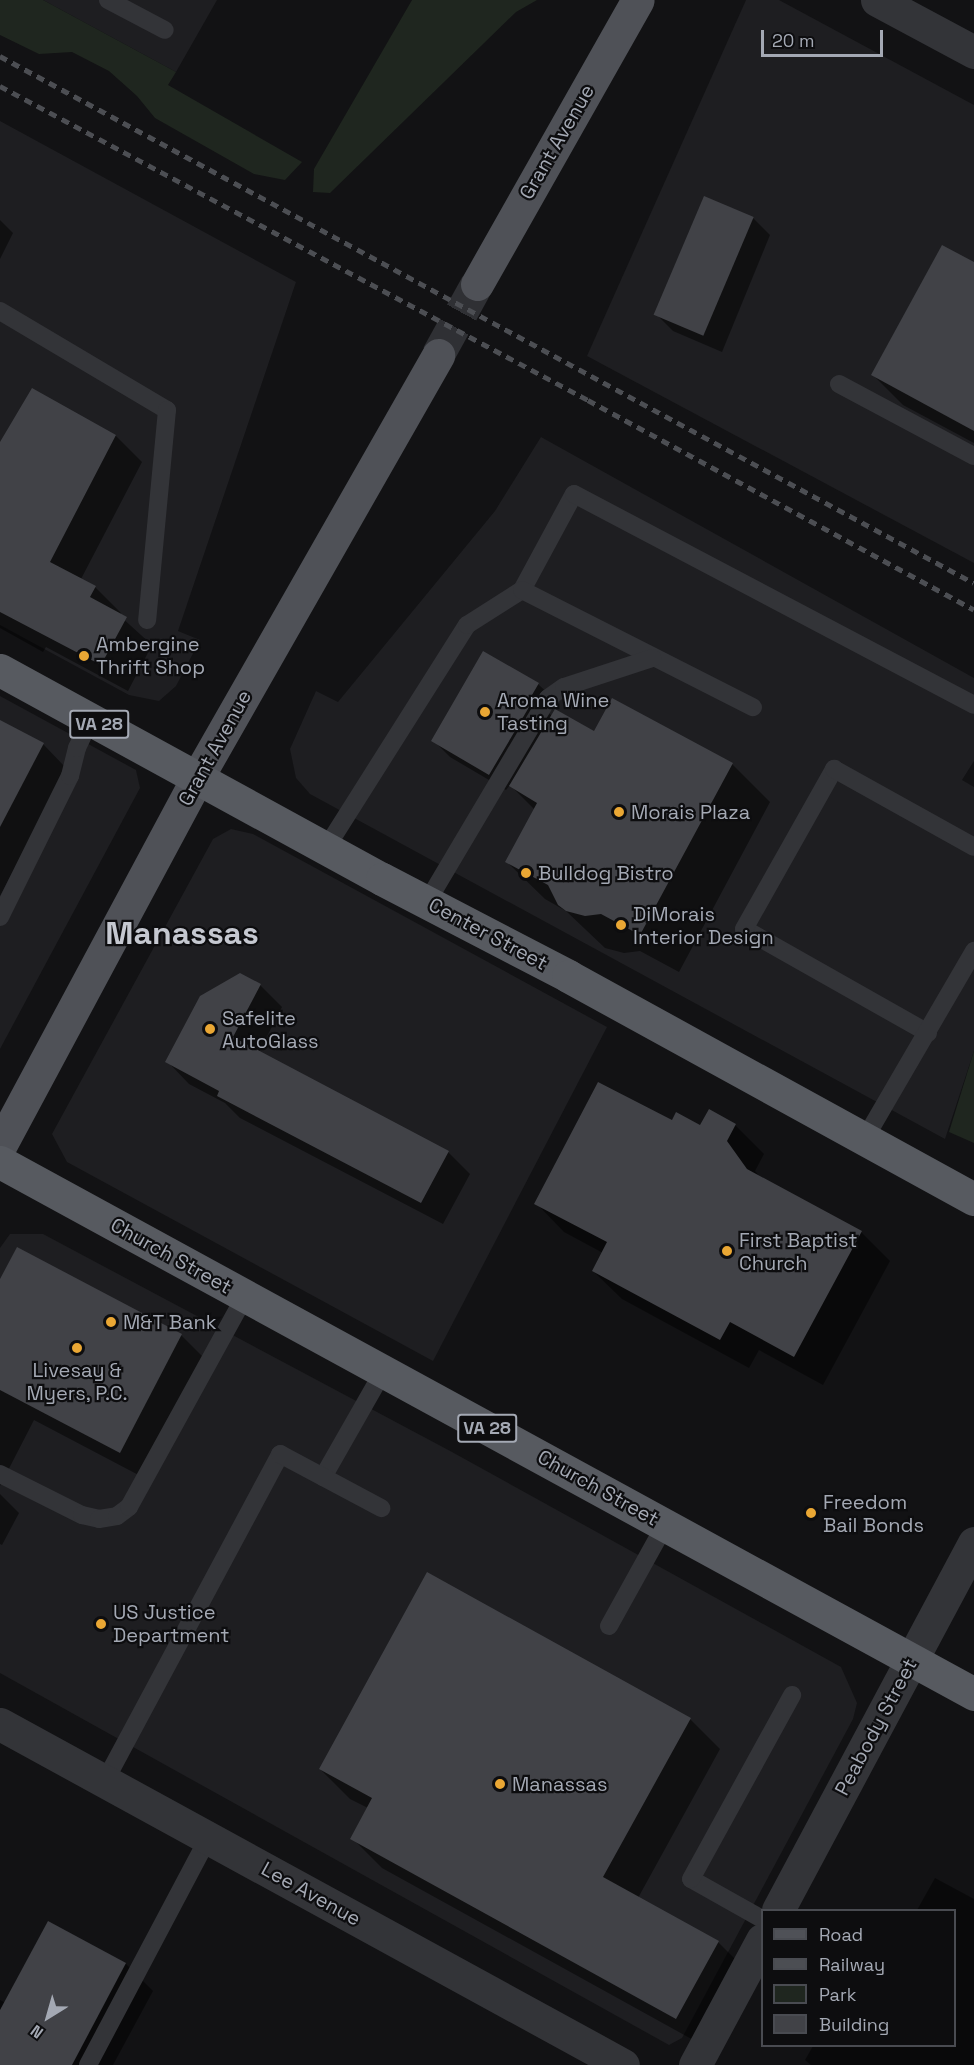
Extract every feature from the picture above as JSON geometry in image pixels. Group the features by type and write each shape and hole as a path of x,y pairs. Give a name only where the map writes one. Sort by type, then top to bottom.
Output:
{"highway":[{"name":"Center Street","path":"0,670 974,1199"},
{"name":"Church Street","path":"0,1162 974,1694"}],"main road":[{"name":"Grant Avenue","path":"477,284 638,0"},
{"name":"Grant Avenue","path":"0,1146 197,778 438,355"}],"street":[{"path":"877,0 974,52"},
{"name":"Peabody Street","path":"779,1909 974,1543"},
{"name":"Lee Avenue","path":"0,1724 623,2065"},
{"path":"695,2065 761,1942"}],"lane":[{"path":"108,0 165,30"},
{"path":"0,311 167,410 147,620"},
{"path":"839,384 974,456"},
{"path":"326,848 467,625 522,590 574,494 974,705"},
{"path":"522,590 652,658 753,707"},
{"path":"428,902 548,698 564,687 652,658"},
{"path":"0,917 70,776 77,748 90,720"},
{"path":"928,1033 744,929 834,769 974,848"},
{"path":"864,1140 974,951"},
{"path":"5,1476 82,1515 99,1519 117,1516 129,1507 244,1296"},
{"path":"323,1477 383,1372"},
{"path":"105,1781 280,1454 381,1508"},
{"path":"609,1626 665,1525"},
{"path":"761,1918 691,1879 792,1695"},
{"path":"88,2065 208,1838"}],"shaded area":[{"path":"43,0 217,0 176,72"},
{"path":"746,0 779,0 974,105 974,563 587,356"},
{"path":"0,121 296,282 178,631 200,640 176,686 159,701 129,695 0,625"},
{"path":"541,437 974,678 974,761 962,780 974,787 974,1051 945,1139 310,794 296,778 290,749 316,691 338,702 495,511"},
{"path":"0,696 136,770 140,788 0,1049"},
{"path":"231,829 253,834 607,1027 433,1361 67,1162 52,1134 213,839"},
{"path":"10,1234 43,1234 452,1452 841,1667 857,1703 853,1719 682,2038 669,2045 0,1673 0,1248"}],"green space":[{"path":"0,0 43,0 176,72 168,85 302,162 285,180 254,174 155,118 137,96 109,71 72,52 39,54 0,35"},
{"path":"412,0 537,0 516,12 330,193 313,192 314,169"},
{"path":"974,1051 974,1143 949,1132"}],"building":[{"path":"704,196 754,217 703,336 654,315"},
{"path":"942,245 974,262 974,431 871,375"},
{"path":"32,388 116,435 50,562 96,586 90,597 127,617 101,665 0,612 0,442"},
{"name":"Aroma Wine Tasting","path":"483,651 539,683 532,695 535,697 489,775 431,741"},
{"name":"Morais Plaza","path":"612,698 733,763 640,935 601,914 585,916 566,911 558,905 548,885 505,862 537,803 509,786 555,709 594,731"},
{"path":"0,720 44,743 0,827"},
{"path":"240,973 261,984 233,1037 449,1151 421,1203 217,1096 219,1091 165,1062 200,996"},
{"name":"First Baptist Church","path":"598,1082 672,1120 676,1112 700,1125 709,1109 736,1124 727,1141 747,1169 862,1231 794,1357 730,1322 720,1340 592,1271 607,1242 534,1204"},
{"path":"17,1247 182,1334 120,1453 0,1390 0,1279"},
{"name":"Manassas","path":"427,1572 691,1718 603,1877 719,1941 676,2019 350,1839 372,1798 319,1769"},
{"path":"48,1921 126,1963 72,2065 0,2065 0,2010"}],"tunnel":[{"path":"438,355 477,284"}],"railway":[{"path":"0,56 974,583"},
{"path":"0,86 588,400 974,610"}],"place":[{"name":"Ambergine Thrift Shop","path":"84,656"},
{"name":"Aroma Wine Tasting","path":"485,712"},
{"name":"Morais Plaza","path":"619,812"},
{"name":"Bulldog Bistro","path":"526,873"},
{"name":"DiMorais Interior Design","path":"621,925"},
{"name":"Safelite AutoGlass","path":"210,1029"},
{"name":"First Baptist Church","path":"727,1251"},
{"name":"M&T Bank","path":"111,1322"},
{"name":"Livesay & Myers, P.C.","path":"77,1348"},
{"name":"Freedom Bail Bonds","path":"811,1513"},
{"name":"US Justice Department","path":"101,1624"},
{"name":"Manassas","path":"500,1784"}],"district":[{"name":"Manassas","path":"182,933"}]}
